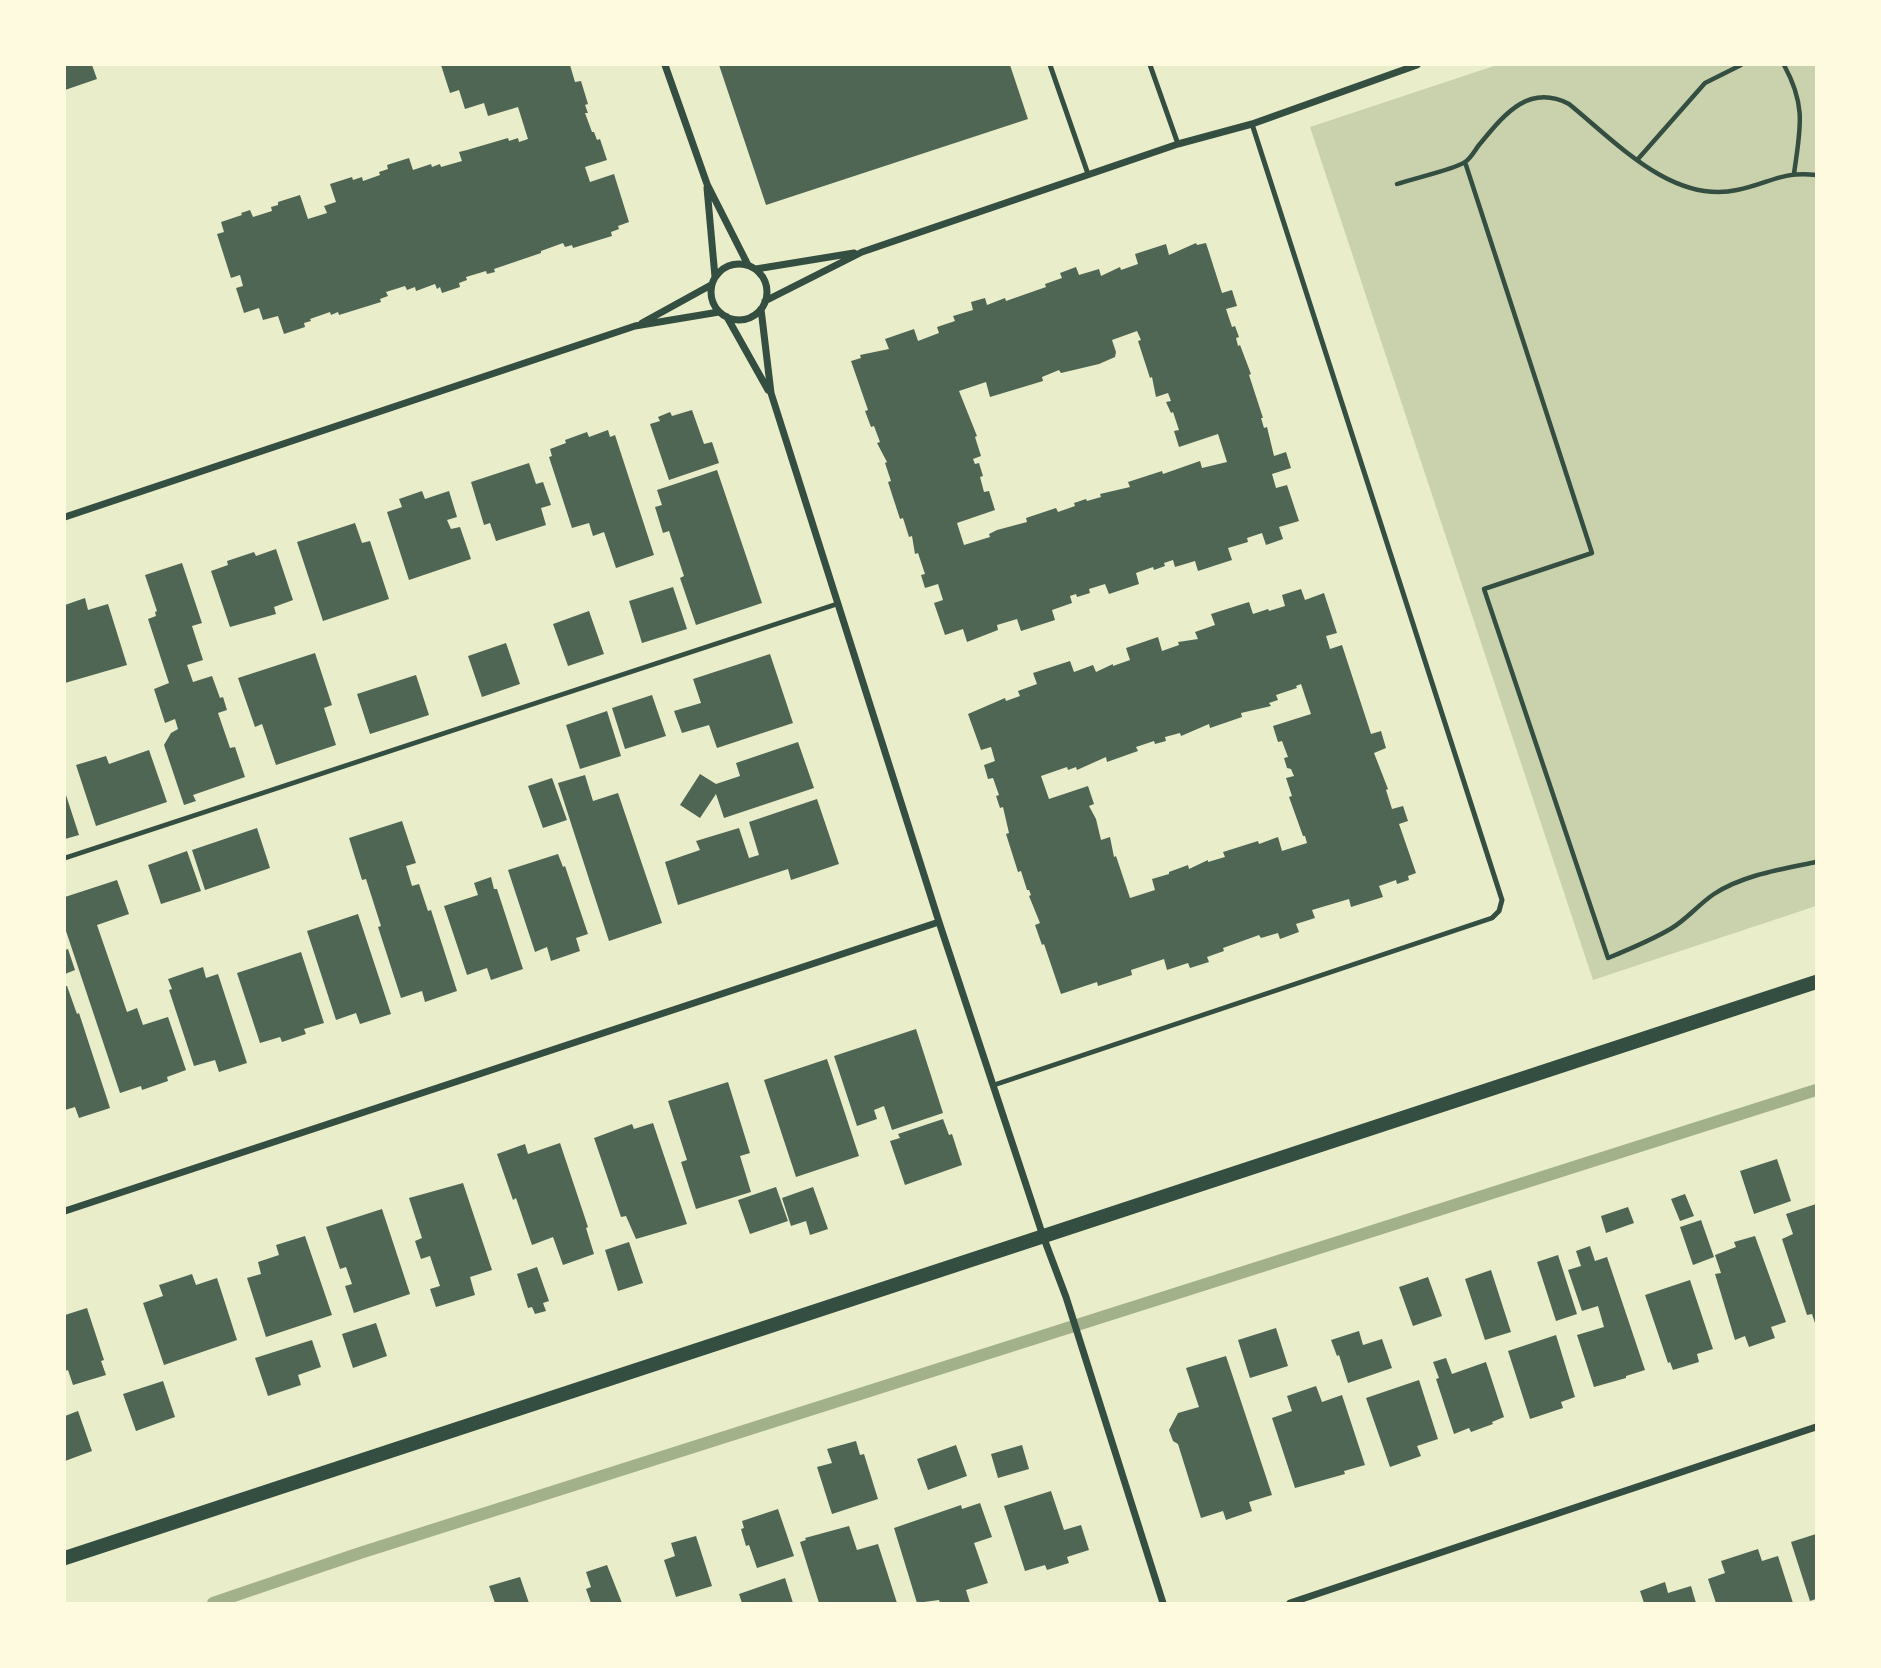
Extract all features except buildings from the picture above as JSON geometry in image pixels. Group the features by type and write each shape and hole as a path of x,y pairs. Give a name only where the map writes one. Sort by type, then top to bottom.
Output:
{"main road":[{"path":"65,1558 1816,982"}],"street":[{"path":"665,65 707,184 748,265"},
{"path":"765,301 862,252 1178,144 1252,124 1417,65"},
{"path":"707,184 715,277"},
{"path":"756,269 862,252"},
{"path":"730,265 748,265 756,269 765,284 765,301 761,309 746,319 736,320 719,312 710,295 715,277 730,265"},
{"path":"635,326 711,285"},
{"path":"761,309 771,393 939,922 1093,1379 1163,1603"},
{"path":"65,517 635,326 719,312"},
{"path":"727,317 771,393"},
{"path":"65,1211 939,922"},
{"path":"1290,1603 1816,1427"}],"lane":[{"path":"1050,65 1088,174"},
{"path":"1150,65 1178,144"},
{"path":"994,1085 1492,918 1499,911 1502,900 1252,124"},
{"path":"65,858 837,604"}],"path":[{"path":"1638,159 1704,83 1741,65"},
{"path":"1784,65 1801,110 1794,174"},
{"path":"1397,184 1465,162 1512,108 1526,100 1541,97 1556,97 1569,104 1651,170 1673,181 1714,193 1738,190 1780,175 1816,175"},
{"path":"1465,162 1592,553 1484,589 1608,958 1636,947 1673,927 1714,894 1729,887 1750,878 1816,862"}],"green space":[{"path":"1497,65 1816,65 1816,906 1593,980 1310,127"}],"waterway":[{"path":"213,1603 360,1553 1816,1090"}]}
